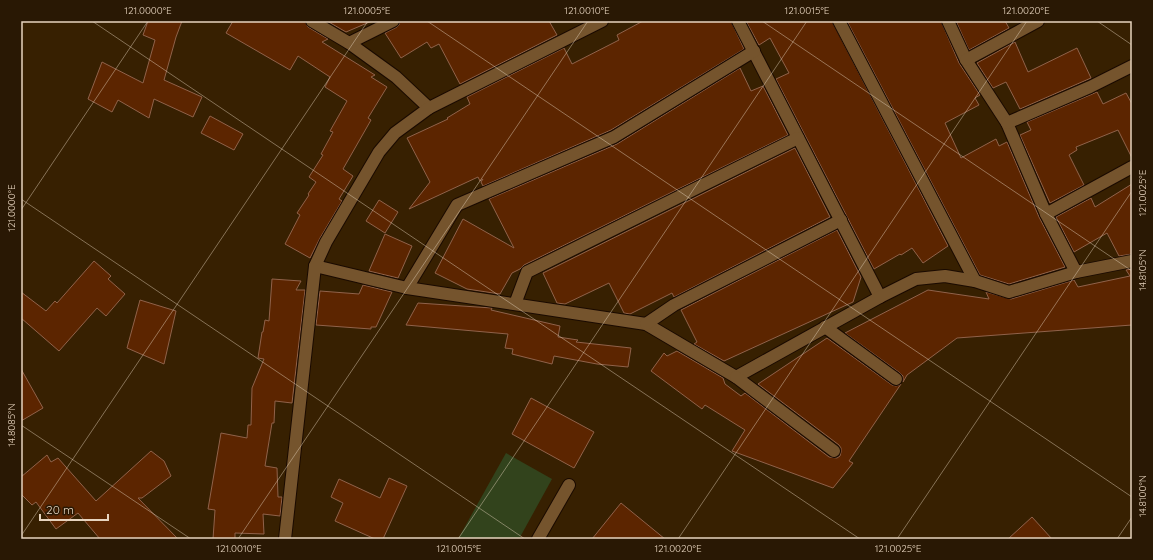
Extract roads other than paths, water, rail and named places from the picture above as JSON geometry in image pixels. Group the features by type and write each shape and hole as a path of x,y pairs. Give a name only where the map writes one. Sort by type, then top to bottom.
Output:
{"street":[{"path":"312,21 396,77 429,108"},
{"path":"348,44 393,21"},
{"path":"285,539 316,266 326,242 379,152 395,133 429,108 602,21"},
{"path":"738,21 880,297"},
{"path":"839,21 975,281"},
{"path":"948,21 966,60 1007,123 1046,214 1076,272"},
{"path":"966,60 1038,21"},
{"path":"407,288 457,205 614,137 754,51"},
{"path":"1007,123 1090,87 1132,66"},
{"path":"515,304 527,272 798,138"},
{"path":"1046,214 1132,167"},
{"path":"646,324 674,305 841,220"},
{"path":"736,377 880,297 916,279 945,276 975,281 1009,292 1076,272 1132,261"},
{"path":"316,266 407,288 646,324 736,377 834,451"},
{"path":"825,328 896,379"},
{"path":"538,539 569,485"}]}
